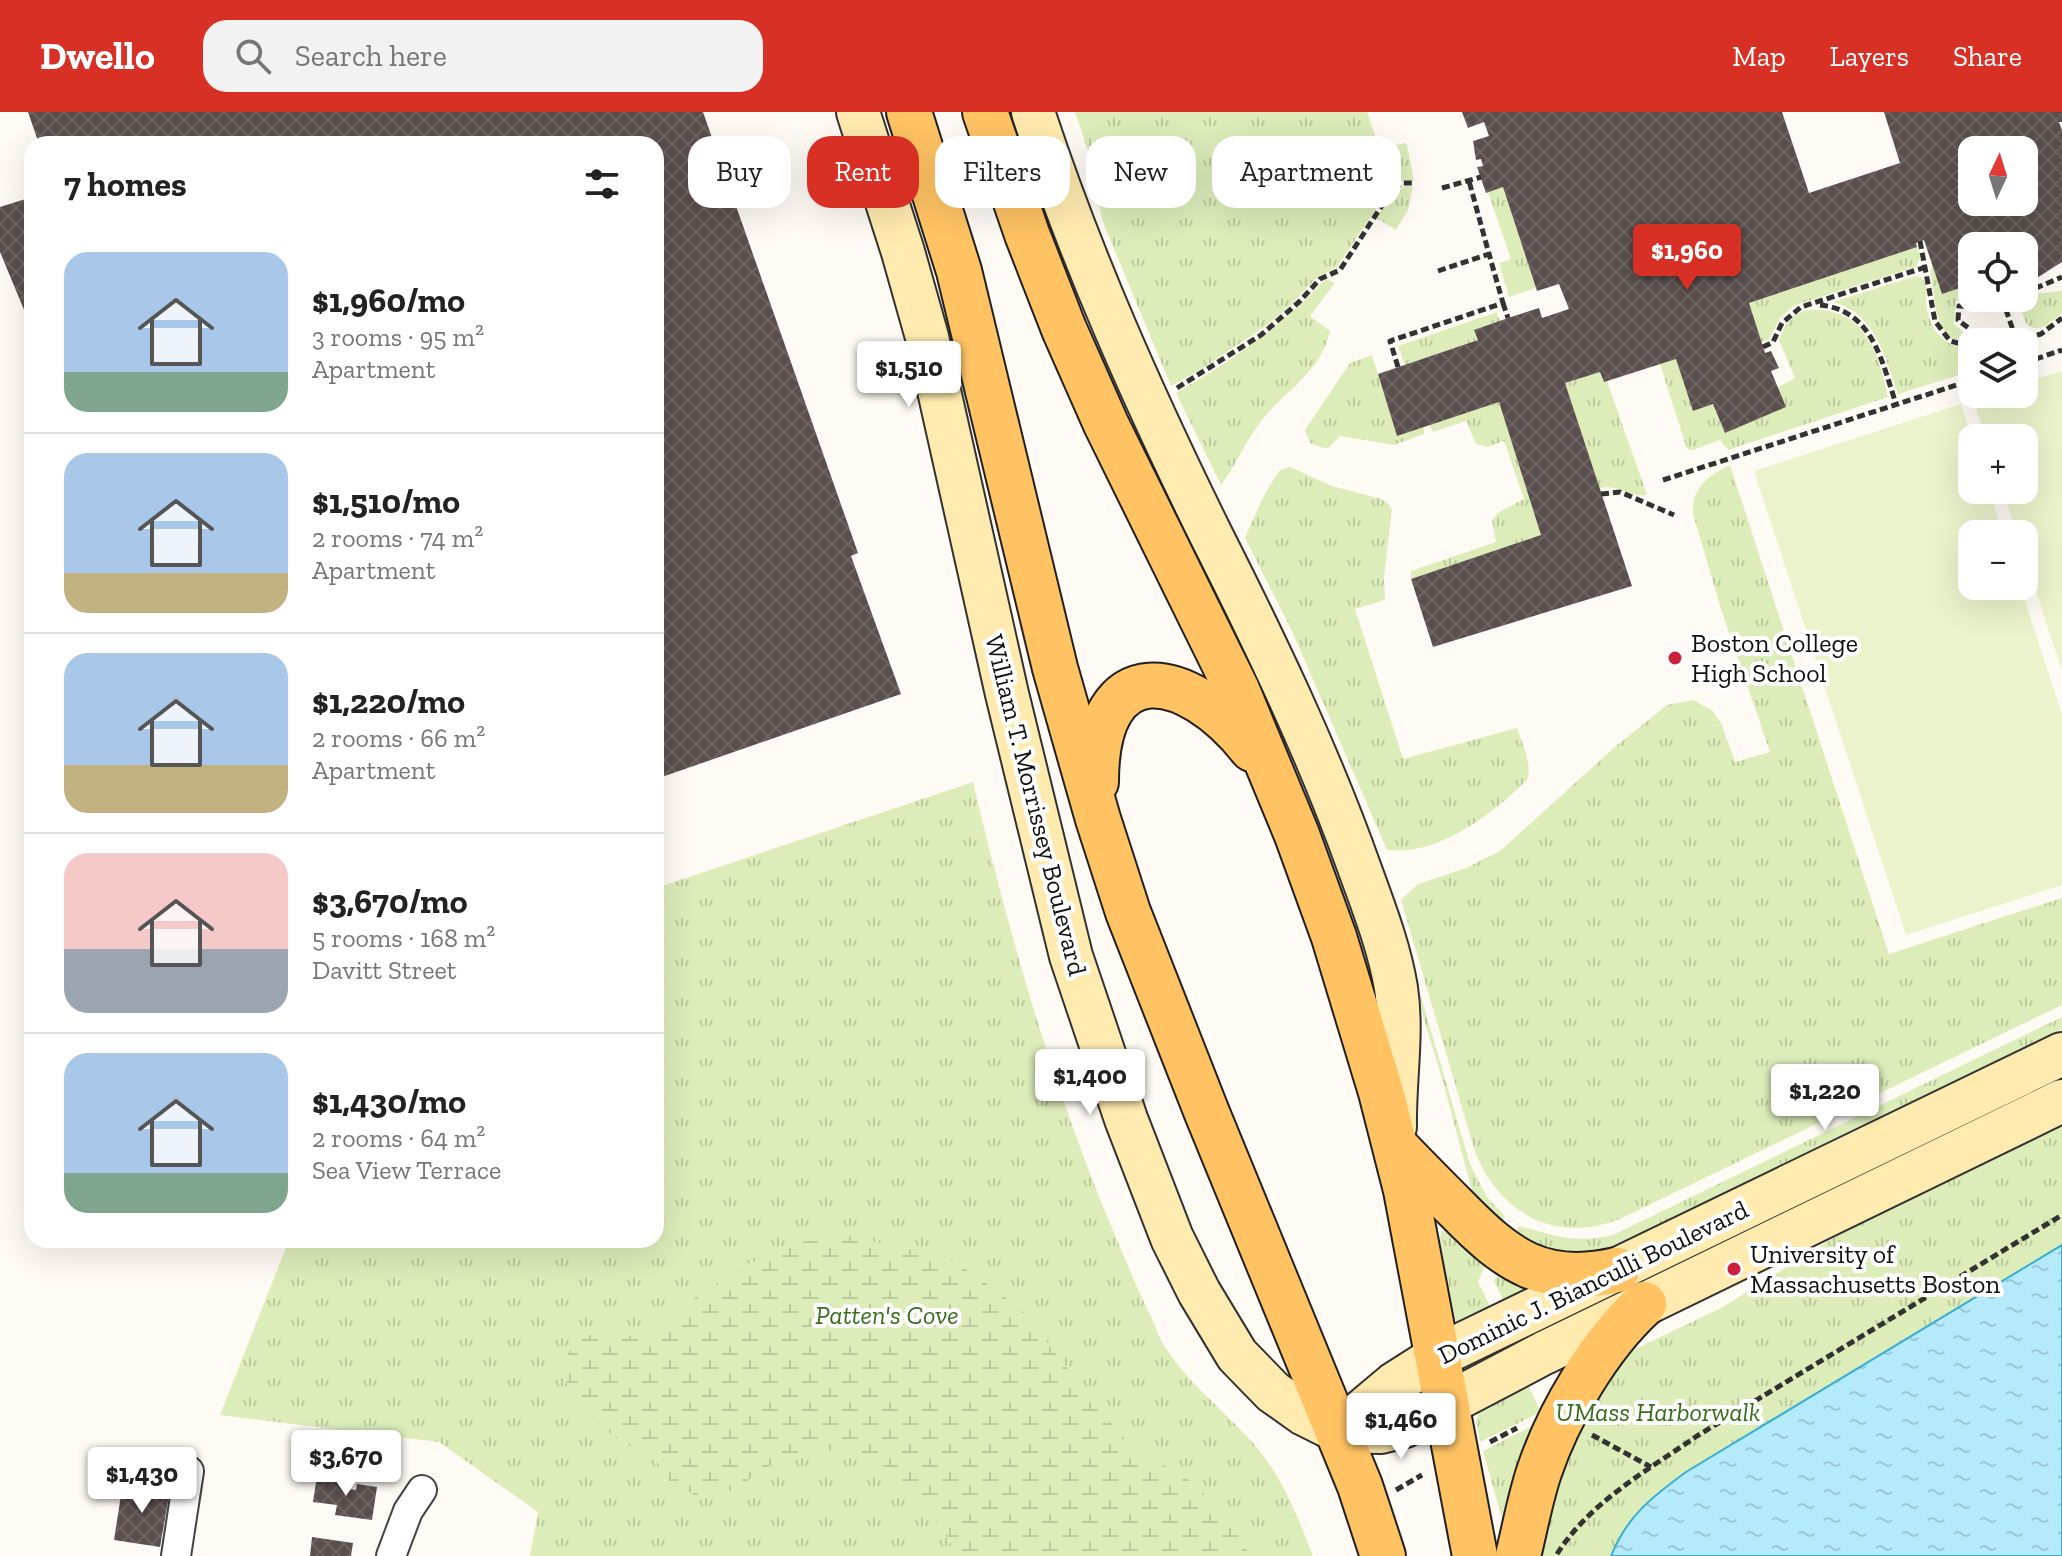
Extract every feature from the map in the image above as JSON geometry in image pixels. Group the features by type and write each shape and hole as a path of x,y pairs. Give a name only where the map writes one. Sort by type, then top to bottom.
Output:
{"main road":[{"name":"William T. Morrissey Boulevard","path":"909,112 945,221 972,319 1055,668 1098,819 1146,961 1338,1431 1383,1556"},
{"path":"985,112 1036,259 1085,378 1217,647 1278,787 1316,886 1397,1148 1475,1556"},
{"path":"1098,819 1096,772 1104,722 1123,696 1144,688 1167,687 1198,698 1235,729 1278,787"},
{"path":"1397,1148 1487,1240 1513,1259 1538,1269 1571,1275 1594,1275 1617,1270"},
{"path":"1518,1556 1537,1480 1556,1431 1597,1361 1624,1324 1644,1304"}],"street":[{"name":"William T. Morrissey Boulevard","path":"858,112 900,240 924,327 1071,956 1133,1139 1181,1257 1237,1355 1256,1377 1288,1404 1338,1431"},
{"path":"1033,112 1065,207 1114,328 1162,435 1302,722 1365,886 1385,944 1396,990 1399,1033 1395,1110 1397,1148"},
{"name":"Dominic J. Bianculli Boulevard","path":"1338,1431 1384,1391 1438,1356 2062,1054"},
{"name":"Dominic J. Bianculli Boulevard","path":"1338,1431 1381,1432 1405,1426 1526,1362 2062,1101"},
{"path":"176,1556 189,1471"},
{"path":"391,1556 408,1511 422,1490"}],"path":[{"path":"1442,188 1481,177"},
{"path":"1469,181 1508,318"},
{"path":"1169,393 1261,335 1320,279 1340,270 1392,190 1403,183 1414,183"},
{"path":"1920,241 1937,326 1950,341 1958,343"},
{"path":"1438,271 1489,254"},
{"path":"1763,347 1773,342 1778,328 1801,307 1926,267"},
{"path":"2038,287 2062,277"},
{"path":"1398,367 1390,341 1503,303"},
{"path":"1815,305 1840,308 1866,327 1877,348 1896,404"},
{"path":"1959,312 1958,320 1969,328"},
{"path":"2038,335 2062,318"},
{"path":"2038,358 2062,350"},
{"path":"1663,480 1958,384"},
{"path":"1601,494 1620,492 1674,515"},
{"path":"1556,1556 1585,1518 1697,1436 2062,1215"},
{"path":"1588,1432 1651,1467"},
{"path":"1392,1492 1432,1470"}],"green space":[{"path":"1075,112 1367,112 1375,136 1212,136 1212,208 1377,208 1337,267 1316,278 1266,326 1171,386 1100,208 1196,208 1196,136 1086,136 1086,144"},
{"path":"1401,144 1407,145 1414,181 1401,181"},
{"path":"1413,187 1408,210 1396,230 1376,218 1383,208 1401,208 1401,189"},
{"path":"1503,187 1536,288 1509,297 1499,263 1511,259 1488,192"},
{"path":"1917,247 1921,256 1916,267 1795,305 1780,318 1769,339 1761,342 1749,303"},
{"path":"1933,266 1942,294 1958,289 1954,324 1958,328 1958,340 1951,337 1939,319 1930,270"},
{"path":"1921,277 1925,282 1926,302 1934,329 1958,347 1958,375 1898,394 1883,352 1869,326 1848,308 1833,302"},
{"path":"1326,279 1335,283 1310,316 1330,331 1319,358 1262,420 1221,485 1176,393 1255,342"},
{"path":"2062,290 2062,313 2042,328 2027,325 2022,313 2038,312 2038,294"},
{"path":"1808,310 1842,315 1855,324 1873,348 1888,397 1728,450 1720,440 1693,450 1687,449 1660,364 1676,359 1693,411 1713,404 1725,433 1778,387 1795,378 1779,340 1789,320"},
{"path":"1497,312 1500,321 1475,330 1478,340 1405,365 1398,346"},
{"path":"1372,355 1397,435 1424,427 1424,434 1394,445 1340,436 1328,448 1310,443 1305,430 1350,363"},
{"path":"2062,371 2062,671 2038,598 2038,520 2013,520 2007,504 2038,504 2038,424 1981,424 1976,408 2038,408 2038,379"},
{"path":"1600,372 1603,382 1607,381 1647,495 1599,488 1565,383"},
{"path":"1499,402 1541,535 1411,579 1411,571 1496,542 1492,520 1499,512 1524,499 1504,441 1487,447 1476,444 1466,421 1433,432 1430,425"},
{"path":"1958,405 1958,408 1962,408 1967,424 1958,424 1958,504 1993,504 1999,520 1958,520 1958,600 2025,600 2062,714 2062,885 1906,935 1754,471"},
{"path":"1730,465 1889,954 2062,898 2062,1005 1622,1218 1598,1226 1554,1226 1516,1208 1486,1174 1475,1152 1401,900 1418,884 1466,868 1500,851 1616,746 1667,705 1693,700 1713,711 1722,725 1735,762 1770,752 1721,609 1693,514 1698,490 1715,473"},
{"path":"1290,467 1332,486 1381,499 1392,510 1384,577 1385,600 1355,609 1403,759 1517,728 1528,761 1527,780 1481,819 1445,839 1407,850 1387,850 1291,629 1245,538 1280,470"},
{"name":"Patten's Cove","path":"973,782 1018,956 1073,1128 1162,1343 1176,1363 1264,1456 1281,1483 1313,1556 530,1556 538,1512 439,1442 220,1415 286,1248 664,1248 664,885"},
{"path":"1400,941 1405,942 1470,1164 1487,1197 1505,1216 1499,1230 1472,1191"},
{"path":"2062,1017 2062,1029 1605,1251 1578,1257 1512,1240 1519,1226 1575,1239 1613,1235"},
{"name":"UMass Harborwalk","path":"2062,1125 2062,1245 1686,1472 1633,1518 1611,1556 1533,1556 1554,1459 1627,1353 1723,1307 1836,1236"},
{"path":"1448,1226 1488,1257 1478,1282 1493,1312 1461,1324 1454,1319 1440,1240 1441,1232"},
{"path":"844,1235 944,1257 972,1273 1021,1309 1142,1458 1176,1470 1199,1488 1235,1531 1251,1556 964,1556 956,1551 929,1510 894,1472 861,1454 821,1449 764,1468 737,1489 701,1498 670,1482 650,1451 623,1442 599,1426 568,1391 563,1360 581,1336 608,1333 635,1337 663,1324 696,1297 749,1263 806,1241"},
{"path":"1501,1266 1538,1284 1506,1305 1494,1281"},
{"path":"1528,1385 1541,1412 1480,1442 1476,1421 1479,1412"},
{"path":"1542,1421 1504,1526 1483,1451"}],"water":[{"path":"2062,1245 2062,1556 1611,1556 1633,1518 1686,1472"}],"building":[{"path":"28,112 703,112 711,136 688,136 688,208 737,208 858,553 851,556 901,694 664,776 664,136 36,136"},
{"path":"1462,112 1782,112 1809,193 1900,163 1884,112 2062,112 2062,122 2059,122 2062,130 2062,262 2038,277 2038,232 1958,232 1958,289 1942,294 1924,240 1916,243 1917,247 1749,303 1765,353 1771,351 1779,368 1771,371 1786,407 1725,433 1713,404 1693,411 1676,359 1604,382 1600,372 1565,383 1632,586 1433,647 1411,579 1541,535 1499,402 1397,436 1378,374 1478,340 1474,330 1508,318 1539,308 1542,318 1569,309 1559,284 1537,291 1503,187 1486,193 1477,167 1483,166 1481,159 1476,160 1473,141 1489,136 1484,122 1468,128"},
{"path":"24,200 24,310 0,252 0,207"},
{"path":"317,1476 350,1481 349,1489 356,1490 357,1484 377,1487 372,1520 335,1515 337,1505 313,1502"},
{"path":"123,1482 170,1490 160,1547 114,1540"},
{"path":"312,1537 353,1543 351,1556 310,1556"}],"place":[{"name":"Boston College High School","path":"1675,658"},
{"name":"University of Massachusetts Boston","path":"1734,1269"}]}
